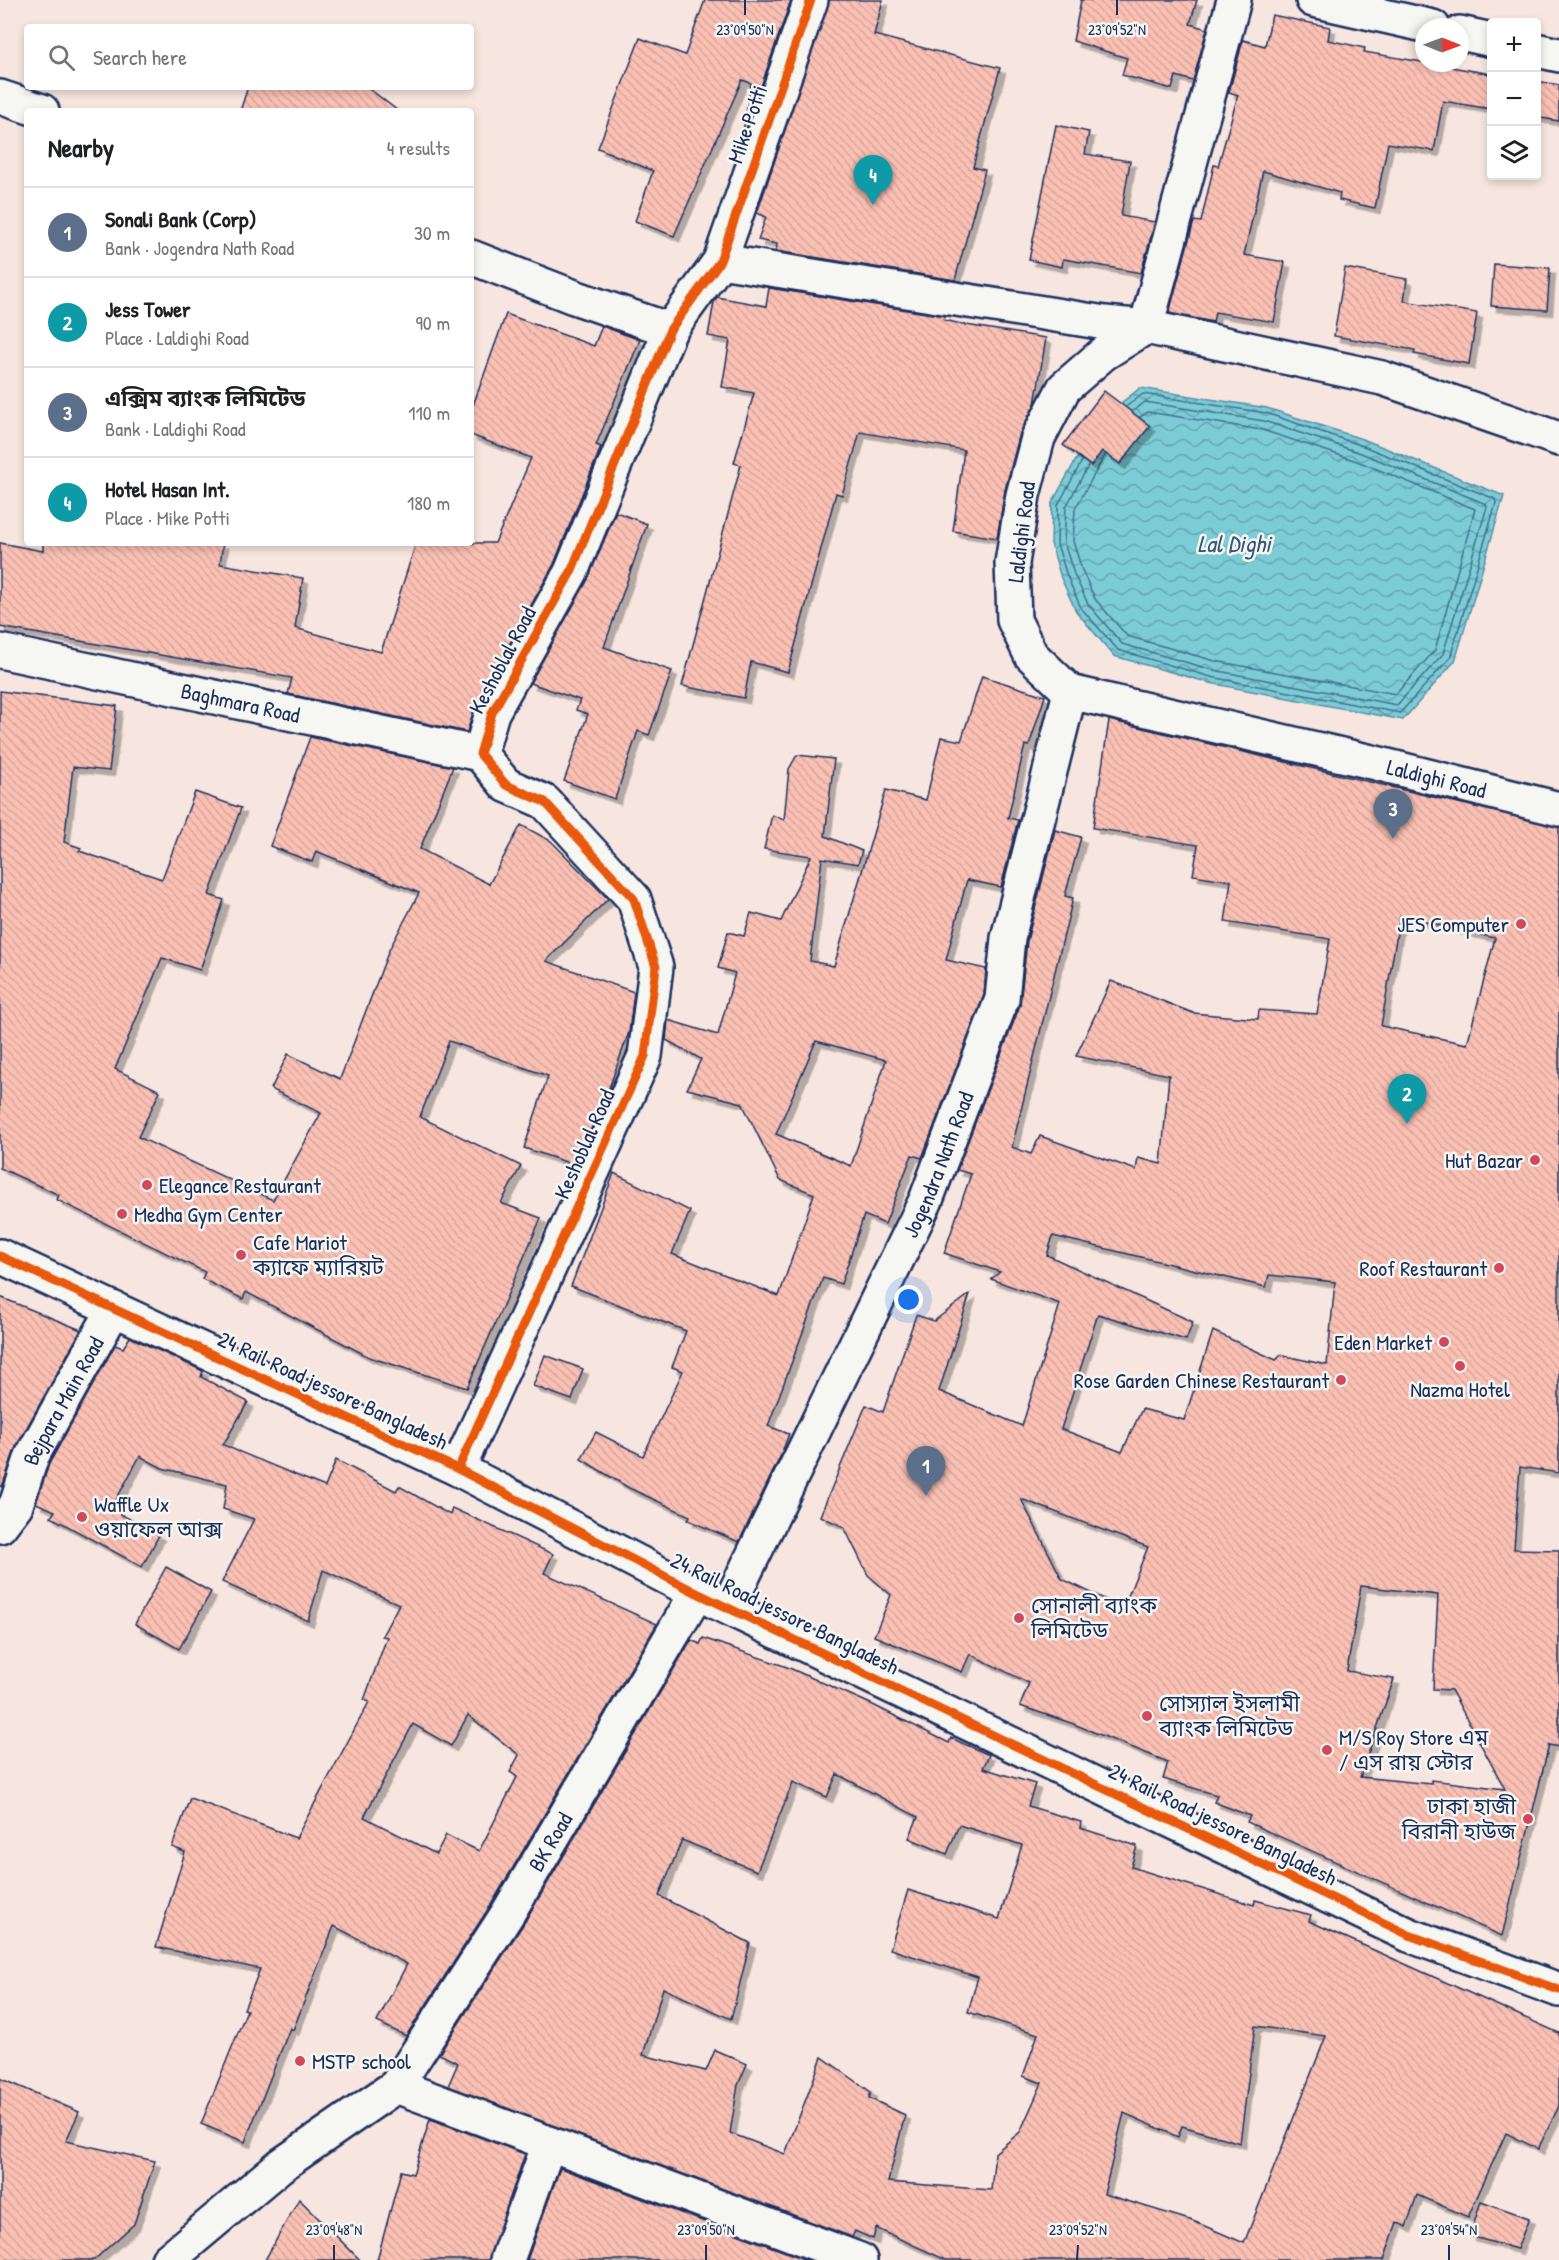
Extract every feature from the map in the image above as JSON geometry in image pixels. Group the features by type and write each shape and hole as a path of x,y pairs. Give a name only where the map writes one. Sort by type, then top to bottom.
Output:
{"street":[{"name":"Mike Potti","path":"720,261 811,0"},
{"path":"1146,327 1234,0"},
{"path":"1313,0 1415,23"},
{"path":"1469,35 1487,39"},
{"path":"1541,51 1559,55"},
{"path":"0,97 33,108"},
{"path":"474,258 574,297 670,330"},
{"path":"720,261 1093,321 1146,327 1382,378 1559,439"},
{"name":"Keshoblal Road","path":"458,1469 645,1056 656,967 634,900 545,802 506,785 480,754 492,713 571,572 670,330 720,261"},
{"name":"Laldighi Road","path":"1146,327 1103,354 1064,388 1038,438 1023,495 1012,563 1014,620 1031,655 1070,692 1559,808"},
{"name":"Baghmara Road","path":"0,651 480,754"},
{"name":"Jogendra Nath Road","path":"728,1607 926,1200 998,1010 1002,999 1008,938 1070,692"},
{"name":"24 Rail Road jessore Bangladesh","path":"0,1256 458,1469 697,1593 1409,1935 1559,1990"},
{"name":"Bejpara Main Road","path":"0,1526 16,1505 33,1456 114,1309"},
{"name":"BK Road","path":"168,2260 280,2166 396,2086 508,1913 697,1593"},
{"path":"396,2086 860,2260"},
{"path":"507,2260 549,2144"}],"water":[{"name":"Lal Dighi","path":"1140,388 1267,408 1365,440 1504,496 1455,661 1403,720 1210,683 1114,656 1076,611 1061,578 1051,544 1052,503 1097,422"}],"building":[{"path":"705,0 791,0 741,144 751,83 742,80 674,236 635,221 653,171 598,148 640,38 685,55"},
{"path":"829,0 883,0 874,35 1000,68 973,167 985,170 955,280 776,251 777,244 758,240 766,217 757,213"},
{"path":"1081,0 1197,0 1190,24 1207,29 1193,81 1176,76 1172,89 1122,75 1127,58 1073,41"},
{"path":"1272,15 1330,27 1328,40 1365,48 1364,52 1415,61 1415,72 1469,72 1469,70 1487,73 1487,108 1443,101 1434,151 1388,143 1375,208 1339,200 1340,193 1263,171 1244,255 1285,262 1274,322 1215,312 1213,322 1169,313 1194,221 1201,222 1214,165 1218,166 1238,95 1229,92 1243,40 1265,46"},
{"path":"1541,82 1559,85 1559,121 1541,118"},
{"path":"247,90 371,90 394,108 241,108"},
{"path":"1056,125 1089,132 1085,154 1130,161 1121,216 1155,222 1141,273 1063,259 1062,267 1029,260"},
{"path":"1494,264 1550,268 1547,310 1491,306"},
{"path":"1345,268 1407,279 1404,301 1477,313 1469,364 1414,354 1415,350 1334,336"},
{"path":"769,288 945,316 944,320 966,325 1046,338 1035,404 1020,433 1005,490 997,538 953,531 964,450 860,432 842,495 836,493 788,672 751,662 744,698 682,686 741,465 734,463 754,393 722,387 730,340 708,336 714,302 717,297 766,306"},
{"path":"506,314 594,346 602,326 640,340 596,445 601,447 554,564 476,704 467,732 288,694 292,678 0,627 0,543 43,551 43,546 223,546 220,564 303,578 295,628 381,652 415,546 474,546 474,543 495,543 531,458 474,436 474,403"},
{"path":"1104,391 1150,426 1120,464 1102,451 1091,466 1063,445"},
{"path":"616,512 647,524 604,647 672,671 649,735 638,731 615,799 564,781 588,714 576,710 580,700 530,683 587,581"},
{"path":"982,676 1045,696 1029,746 1025,745 1008,818 1018,820 1001,887 967,880 946,960 986,969 984,995 922,1158 912,1155 885,1224 864,1215 841,1284 823,1278 768,1426 789,1434 739,1542 688,1520 690,1516 629,1488 581,1459 596,1432 643,1456 683,1371 672,1367 686,1331 571,1286 614,1173 690,1211 672,1254 779,1296 814,1194 780,1180 742,1103 687,1089 701,1059 666,1040 668,1020 718,1035 735,973 718,968 728,932 744,936 751,913 781,921 811,856 764,849 772,815 784,820 789,769 797,755 834,759 825,836 862,851 858,864 822,858 810,961 834,966 886,790 926,800 941,737 961,741","holes":["816,1041 886,1060 851,1166 776,1134"]},
{"path":"0,691 117,706 109,771 73,767 64,842 81,848 79,851 162,879 195,792 241,808 209,895 224,900 200,970 162,958 115,1069 160,1091 138,1137 273,1200 321,1113 271,1089 288,1054 340,1079 389,950 419,893 316,851 312,862 270,846 310,737 453,767 420,849 489,884 521,825 551,841 608,899 546,961 634,992 629,1032 608,1091 575,1165 524,1148 548,1076 449,1041 420,1117 521,1166 501,1203 541,1218 467,1388 369,1357 246,1292 243,1299 202,1279 205,1272 57,1200 59,1195 0,1168"},
{"path":"1109,720 1559,827 1559,1473 1520,1467 1514,1549 1559,1550 1559,1747 1549,1745 1502,1936 1247,1822 1250,1816 1214,1802 1217,1795 1163,1779 1168,1762 1071,1723 1020,1706 1029,1683 970,1654 962,1672 874,1636 891,1595 868,1575 844,1527 820,1516 866,1405 883,1412 916,1315 934,1321 970,1294 939,1391 1022,1426 1060,1304 991,1279 1000,1272 944,1253 971,1174 957,1170 1020,1005 1027,941 1055,830 1081,837 1065,896 1073,898 1012,1147 1031,1154 1040,1136 1136,1170 1138,1158 1161,1164 1169,1075 1076,1056 1111,981 1193,1013 1258,1019 1259,1010 1317,1014 1330,939 1225,922 1231,881 1193,875 1198,845 1093,828","holes":["1400,916 1495,938 1467,1044 1381,1026","1053,1236 1266,1287 1269,1275 1335,1282 1327,1365 1281,1355 1276,1360 1213,1331 1184,1420 1142,1409 1122,1452 1061,1429 1098,1314 1186,1340 1193,1322 1047,1255","1021,1499 1148,1547 1123,1608 1062,1579","1361,1586 1438,1595 1433,1689 1451,1690 1505,1789 1431,1780 1431,1784 1360,1777 1394,1679 1347,1671"]},
{"path":"0,1297 81,1330 16,1447 2,1487 0,1486"},
{"path":"130,1337 203,1371 201,1377 248,1402 223,1445 325,1487 336,1460 396,1491 399,1486 450,1515 452,1508 553,1554 544,1573 657,1624 492,1903 406,2036 377,2022 407,1964 334,1926 293,2030 290,2028 245,2142 201,2124 247,2010 244,2009 260,1969 156,1947 185,1852 172,1847 190,1798 296,1838 369,1702 364,1700 387,1637 382,1636 399,1604 323,1570 308,1621 222,1582 254,1519 223,1509 227,1484 162,1468 140,1456 111,1509 159,1535 142,1567 51,1517 55,1511 36,1503 49,1464 115,1345 123,1348","holes":["468,1715 519,1755 510,1772 517,1777 479,1851 446,1835 436,1854 364,1817 413,1724 451,1746"]},
{"path":"545,1355 583,1369 572,1400 533,1386"},
{"path":"166,1567 211,1592 179,1649 135,1624"},
{"path":"703,1638 787,1667 871,1704 949,1743 951,1738 989,1755 983,1768 1035,1784 1028,1806 1081,1822 1080,1828 1137,1846 1131,1867 1254,1905 1255,1900 1311,1915 1309,1921 1559,2033 1559,2106 1538,2149 1506,2133 1468,2217 1417,2195 1406,2227 1397,2222 1384,2260 946,2260 876,2228 873,2239 855,2231 852,2237 448,2086 458,2063 439,2054 524,1923 691,1640 700,1644","holes":["837,1774 918,1817 909,1838 947,1854 959,1825 1022,1845 999,1919 908,1890 890,1949 978,1977 968,2012 1038,2034 1023,2076 1042,2083 1020,2132 995,2153 991,2190 888,2182 905,2115 869,2098 871,2092 822,2057 785,2154 730,2133 738,2085 747,2064 715,2050 706,2071 643,2055 663,1988 731,2019 750,1943 659,1896 682,1840 757,1871 793,1782 827,1797","1255,2026 1326,2036 1244,2243 1193,2221 1104,2194 1124,2113 1178,2137 1182,2126 1240,2143"]},
{"path":"0,2078 79,2112 66,2141 155,2161 134,2224 94,2260 0,2260"},
{"path":"430,2119 525,2154 489,2260 377,2260 401,2171 413,2174"},
{"path":"560,2168 807,2260 527,2260"},
{"path":"299,2199 360,2260 265,2260"},
{"path":"1481,2201 1529,2218 1517,2249 1470,2236"}],"cycle path":[{"path":"458,1469 645,1056 656,967 634,899 545,802 506,785 480,754 492,713 571,572 670,330 720,261 811,0"},
{"path":"0,1256 458,1469 697,1593 1409,1935 1559,1990"}],"place":[{"name":"Hotel Hasan Int.","path":"873,205"},
{"name":"এক্সিম ব্যাংক লিমিটেড","path":"1393,839"},
{"name":"JES Computer","path":"1521,924"},
{"name":"Jess Tower","path":"1407,1124"},
{"name":"Hut Bazar","path":"1535,1160"},
{"name":"Elegance Restaurant","path":"147,1185"},
{"name":"Medha Gym Center","path":"122,1214"},
{"name":"Cafe Mariot ক্যাফে ম্যারিয়ট","path":"241,1255"},
{"name":"Roof Restaurant","path":"1499,1268"},
{"name":"Eden Market","path":"1444,1342"},
{"name":"Nazma Hotel","path":"1460,1366"},
{"name":"Rose Garden Chinese Restaurant","path":"1341,1380"},
{"name":"Sonali Bank (Corp)","path":"926,1496"},
{"name":"Waffle Ux ওয়াফেল আক্স","path":"82,1517"},
{"name":"সোনালী ব্যাংক লিমিটেড","path":"1019,1618"},
{"name":"সোস্যাল ইসলামী ব্যাংক লিমিটেড","path":"1147,1716"},
{"name":"M/S Roy Store এম / এস রায় স্টোর","path":"1327,1750"},
{"name":"ঢাকা হাজী বিরানী হাউজ","path":"1528,1819"},
{"name":"MSTP school","path":"300,2061"}]}
